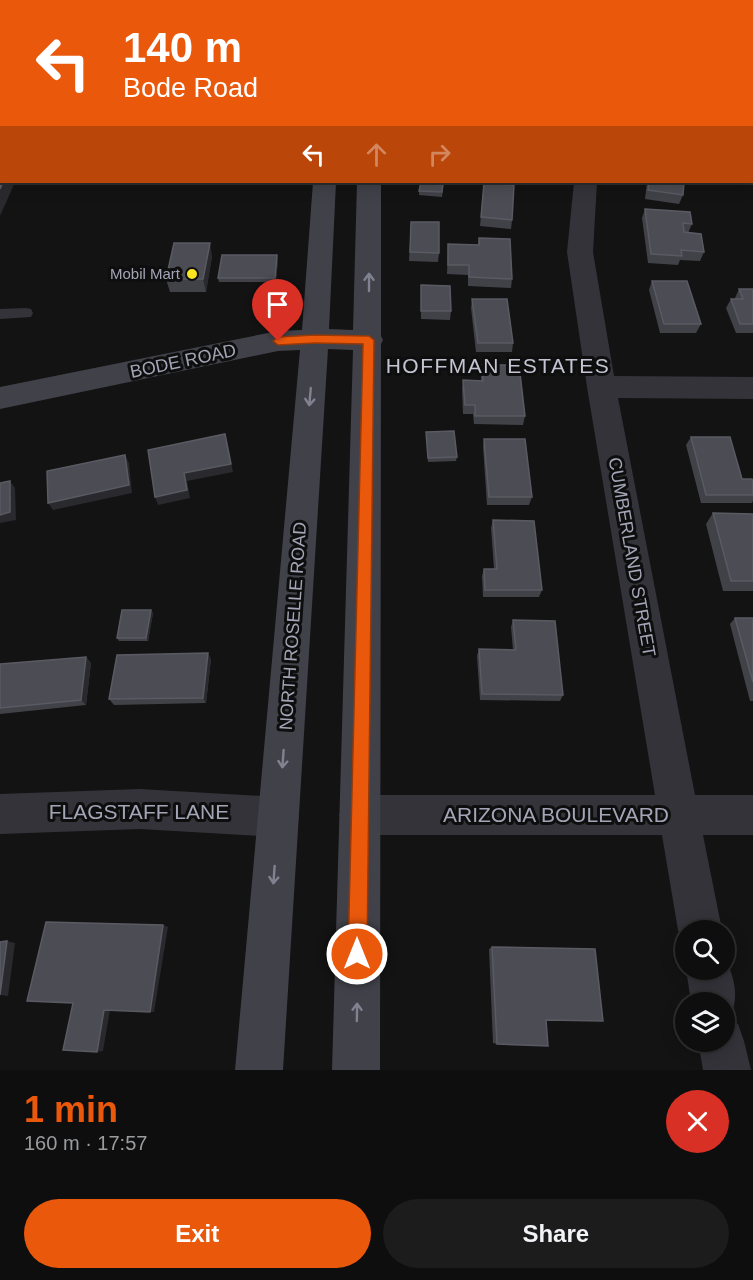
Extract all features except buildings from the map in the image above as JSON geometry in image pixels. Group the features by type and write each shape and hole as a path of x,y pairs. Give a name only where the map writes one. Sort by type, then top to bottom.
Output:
{"main road":[{"name":"NORTH ROSELLE ROAD","path":"259,1070 315,339 324,183"},
{"path":"356,1070 369,340 369,183"},
{"name":"BODE ROAD","path":"0,398 278,341 369,340"}],"street":[{"name":"CUMBERLAND STREET","path":"585,183 580,252 601,387 698,920"},
{"path":"601,387 753,388"},
{"name":"FLAGSTAFF LANE","path":"0,813 69,809 222,811 279,817"},
{"name":"ARIZONA BOULEVARD","path":"359,815 753,815"},
{"path":"724,1052 727,1070"}],"lane":[{"path":"0,314 26,313"}],"place":[{"name":"Mobil Mart","path":"192,274"}],"district":[{"name":"HOFFMAN ESTATES","path":"498,366"}],"route":[{"path":"278,341 369,340 357,954"}]}
